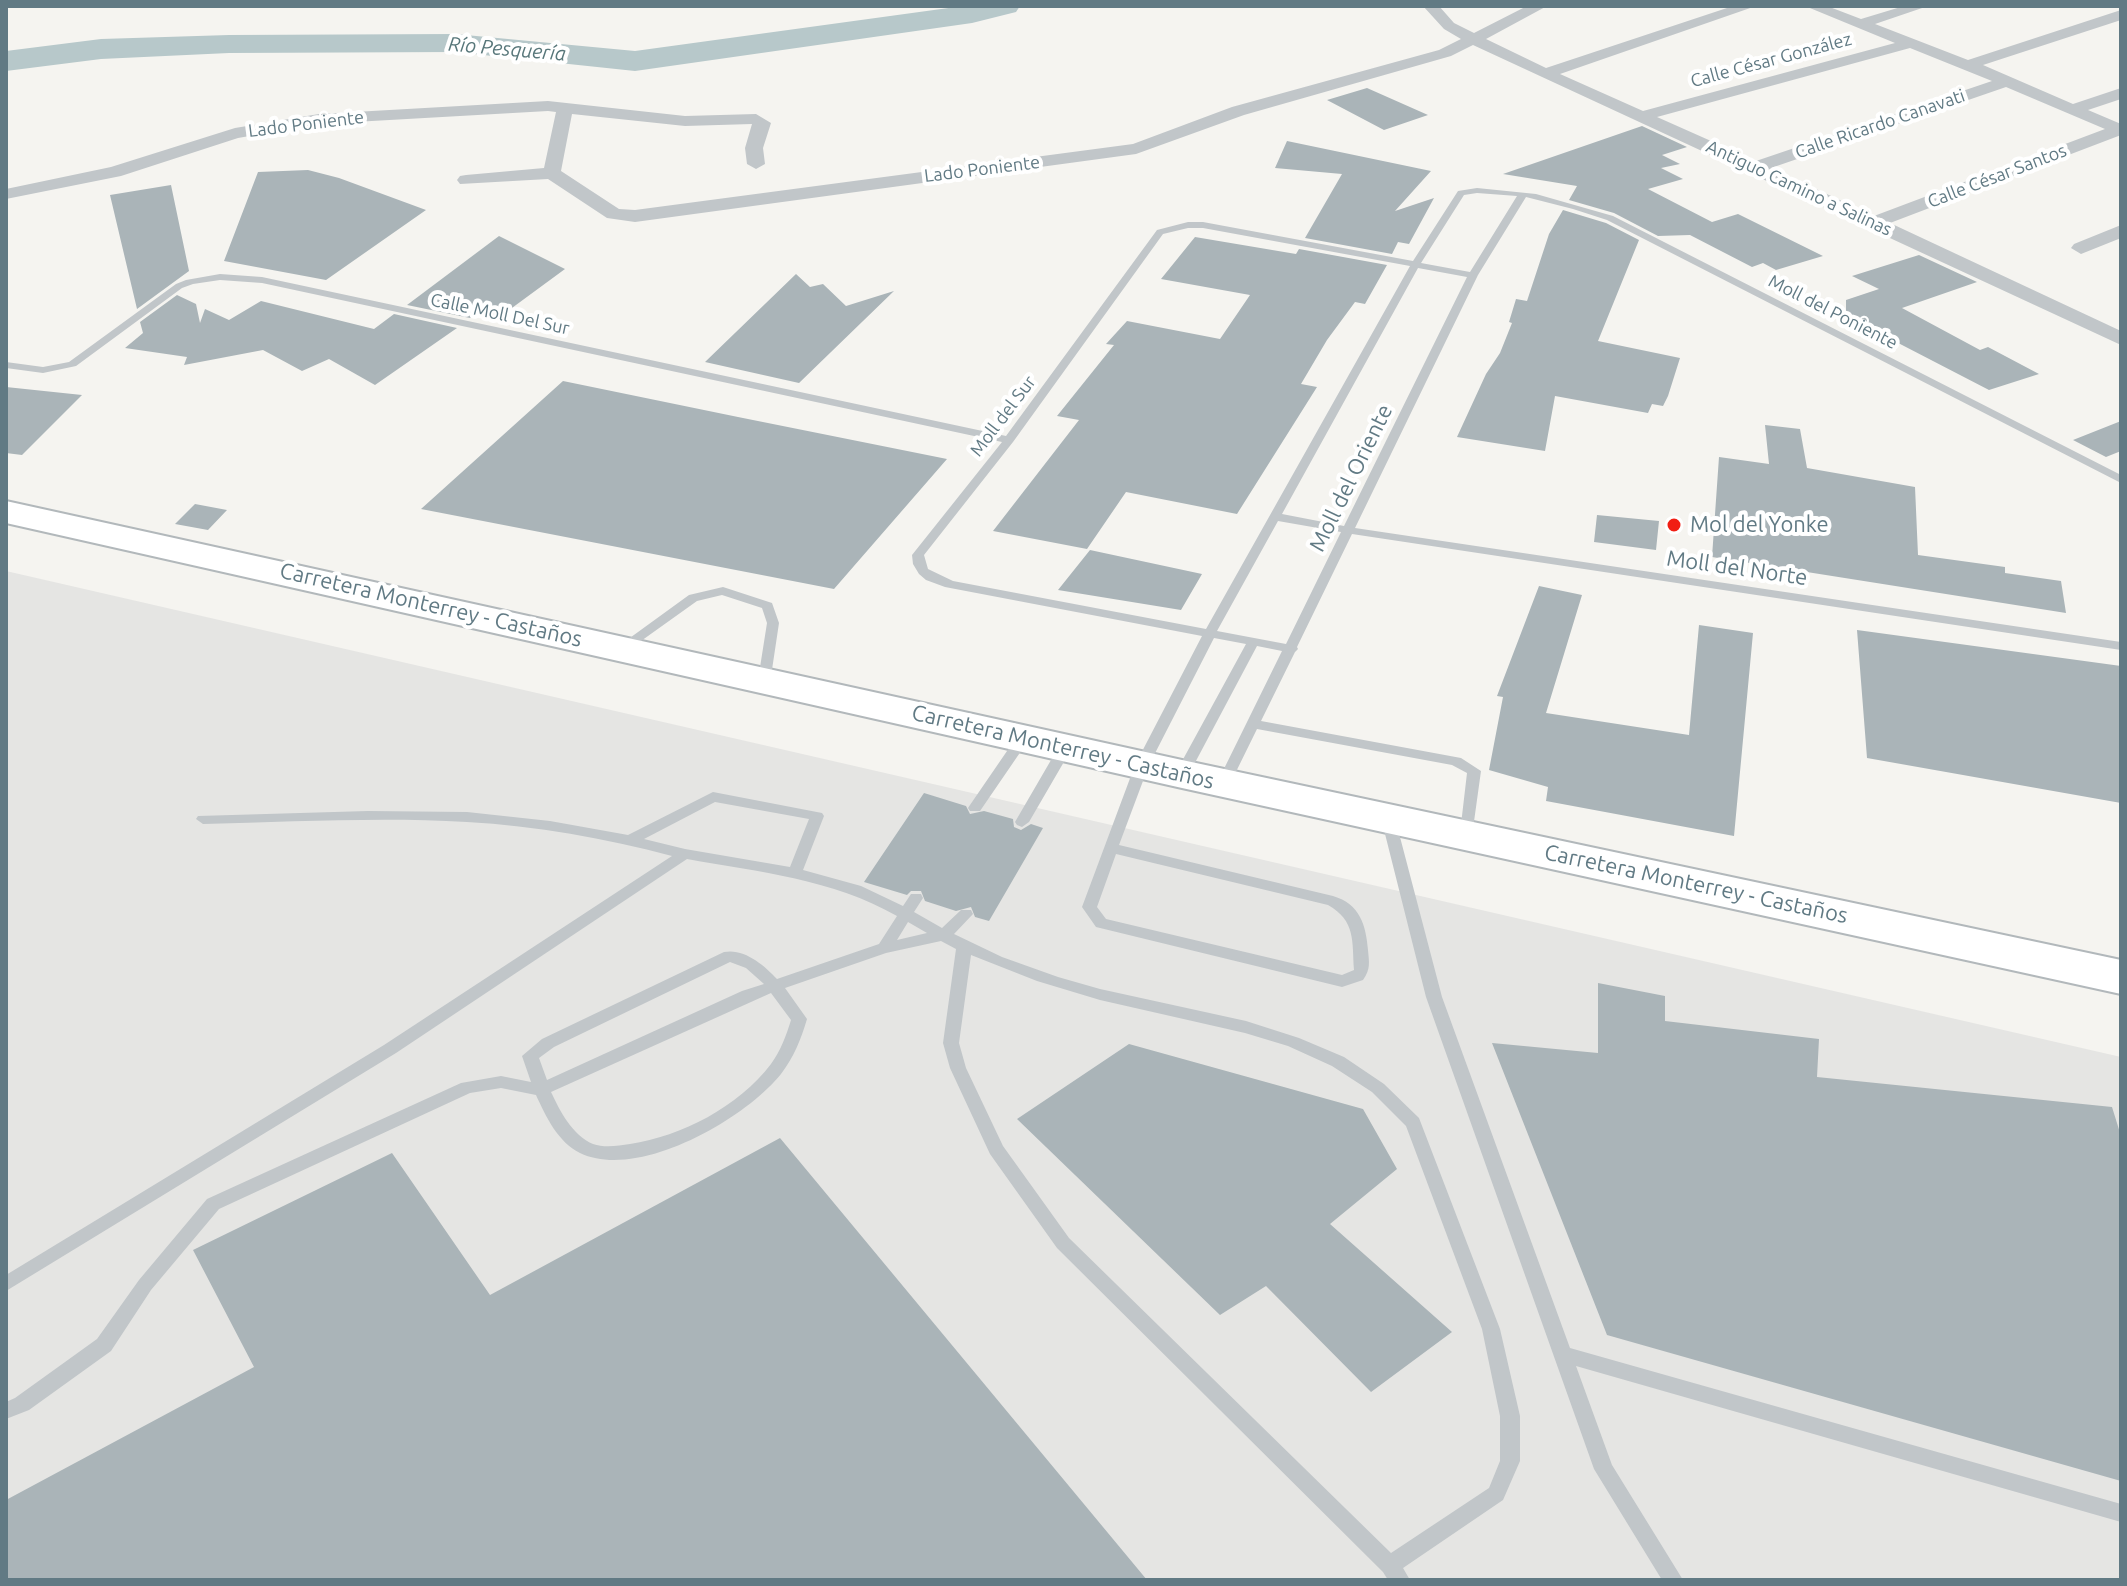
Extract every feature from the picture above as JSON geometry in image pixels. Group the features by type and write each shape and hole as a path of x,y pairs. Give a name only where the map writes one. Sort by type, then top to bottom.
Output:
{"main road":[{"name":"Carretera Monterrey - Castaños","path":"6,512 1224,783 1467,833 2121,977"}],"street":[{"name":"Antiguo Camino a Salinas","path":"1431,6 1449,26 1476,40 2121,339"},
{"path":"1476,40 1539,6"},
{"path":"1546,73 1748,6"},
{"path":"1813,6 1968,65 2121,130"},
{"name":"Calle César González","path":"1860,24 1920,6"},
{"path":"2115,6 2121,8"},
{"path":"1968,65 2121,15"},
{"name":"Lado Poniente","path":"552,173 614,214 629,217 831,187 1114,153 1136,149 1238,111 1417,63 1476,40"},
{"name":"Calle César González","path":"1642,116 1911,43"},
{"name":"Calle Ricardo Canavati","path":"1755,167 2006,82"},
{"path":"2071,110 2121,93"},
{"path":"466,180 552,173 565,108"},
{"name":"Lado Poniente","path":"6,194 115,172 221,137 286,123 448,111 565,108 685,121 756,119 762,123 754,148 756,164"},
{"name":"Calle César Santos","path":"1873,223 2121,130"},
{"path":"2081,248 2121,231"}],"lane":[{"name":"Moll del Poniente","path":"1415,265 1461,193 1476,190 1574,204 1645,233 2121,480"},
{"name":"Moll del Oriente","path":"1224,783 1473,275 1522,196"},
{"name":"Moll del Sur","path":"1292,649 979,591 921,572 918,555 1009,440 1160,232 1203,225 1473,275"},
{"path":"1162,769 1210,633 1415,265"},
{"name":"Calle Moll Del Sur","path":"6,365 43,370 72,364 179,286 199,279 227,276 262,280 1009,440"},
{"name":"Moll del Norte","path":"1277,517 2121,646"},
{"path":"622,648 693,598 723,591 768,606 773,623 765,680"},
{"path":"1111,848 1333,901 1345,908 1359,927 1362,970 1358,976 1342,981 1101,923 1089,907 1111,848 1162,769 1254,641"},
{"path":"1252,724 1456,761 1474,771 1467,833"},
{"path":"975,808 1023,738"},
{"path":"1022,822 1065,748"},
{"path":"631,840 713,797 817,816 794,874"},
{"path":"203,819 404,815 469,817 562,827 794,874 911,905 944,935 964,947 1056,982 1259,1032 1329,1057 1371,1080 1395,1099 1413,1123 1491,1329 1510,1416 1510,1461 1496,1494 1395,1572 1063,1243 996,1149 958,1068 951,1043 964,947"},
{"path":"1388,817 1434,997 1604,1469 1673,1580"},
{"path":"6,1284 390,1049 685,854"},
{"path":"884,948 911,905"},
{"path":"6,1411 22,1404 104,1345 145,1285 213,1204 467,1087 501,1082 541,1090 715,1008 884,948 944,935 966,914"},
{"path":"729,956 742,958 776,986 799,1019 798,1031 780,1059 747,1099 715,1122 669,1144 647,1150 602,1153 583,1147 568,1134 541,1090 530,1056 548,1043 729,956"},
{"path":"1562,1354 2121,1513"}],"shaded area":[{"path":"6,571 2121,1057 2121,1580 6,1580"}],"building":[{"path":"1367,88 1428,115 1384,130 1327,100"},
{"path":"1642,126 1687,147 1662,155 1680,164 1661,168 1683,179 1648,189 1712,222 1738,214 1823,256 1776,270 1763,263 1752,267 1690,235 1658,236 1614,213 1569,200 1577,186 1503,174"},
{"path":"1287,141 1431,171 1395,211 1434,198 1409,244 1398,242 1392,254 1305,238 1342,174 1275,168"},
{"path":"308,170 426,210 326,280 224,261 258,172"},
{"path":"171,185 189,271 137,309 110,195"},
{"path":"1563,210 1606,223 1639,240 1598,341 1680,358 1668,396 1663,406 1652,404 1648,413 1555,396 1545,451 1457,437 1486,374 1500,353 1512,323 1509,322 1516,299 1527,301 1549,234"},
{"path":"499,236 565,269 501,316 480,312 470,318 407,305"},
{"path":"1195,237 1296,254 1299,249 1387,265 1365,304 1355,302 1327,340 1301,384 1317,387 1237,514 1126,492 1087,549 993,531 1079,420 1057,416 1114,345 1106,344 1127,321 1220,339 1250,295 1161,279"},
{"path":"1919,255 1977,282 1902,308 1980,350 1988,347 2039,374 1989,390 1846,316 1846,300 1879,289 1852,276"},
{"path":"796,274 810,287 823,284 846,306 894,291 799,383 705,362"},
{"path":"177,295 196,304 200,323 205,309 229,320 261,301 374,329 394,314 457,328 375,385 329,359 302,371 263,350 184,365 187,357 125,348 143,333 140,322"},
{"path":"563,381 947,459 834,589 421,509"},
{"path":"6,387 82,395 22,455 6,453"},
{"path":"2121,421 2121,451 2106,457 2073,440"},
{"path":"1765,425 1800,429 1807,468 1915,487 1918,555 2005,567 2005,573 2061,581 2066,613 1712,557 1719,457 1769,464"},
{"path":"195,504 227,510 208,530 175,524"},
{"path":"1597,515 1659,521 1656,550 1594,542"},
{"path":"1090,550 1202,574 1181,610 1058,590"},
{"path":"1539,586 1582,595 1546,713 1689,735 1699,625 1753,633 1734,836 1546,801 1548,787 1489,770 1503,697 1497,696"},
{"path":"1857,630 2121,666 2121,803 1867,758"},
{"path":"924,793 966,806 970,814 984,811 1013,819 1014,827 1021,830 1031,824 1043,828 989,921 975,917 971,907 956,911 925,901 921,891 911,891 907,895 864,882"},
{"path":"1598,983 1665,996 1665,1021 1819,1039 1817,1077 2112,1107 2121,1136 2121,1481 1607,1335 1492,1043 1598,1053"},
{"path":"1129,1044 1363,1109 1397,1169 1330,1224 1452,1332 1371,1392 1266,1286 1220,1315 1017,1119"},
{"path":"780,1138 1147,1580 6,1580 6,1500 254,1367 193,1250 392,1153 490,1295"}],"waterway":[{"name":"Río Pesquería","path":"6,61 101,49 229,44 455,43 635,61 972,14 1005,6"}],"place":[{"name":"Mol del Yonke","path":"1674,525"}]}
